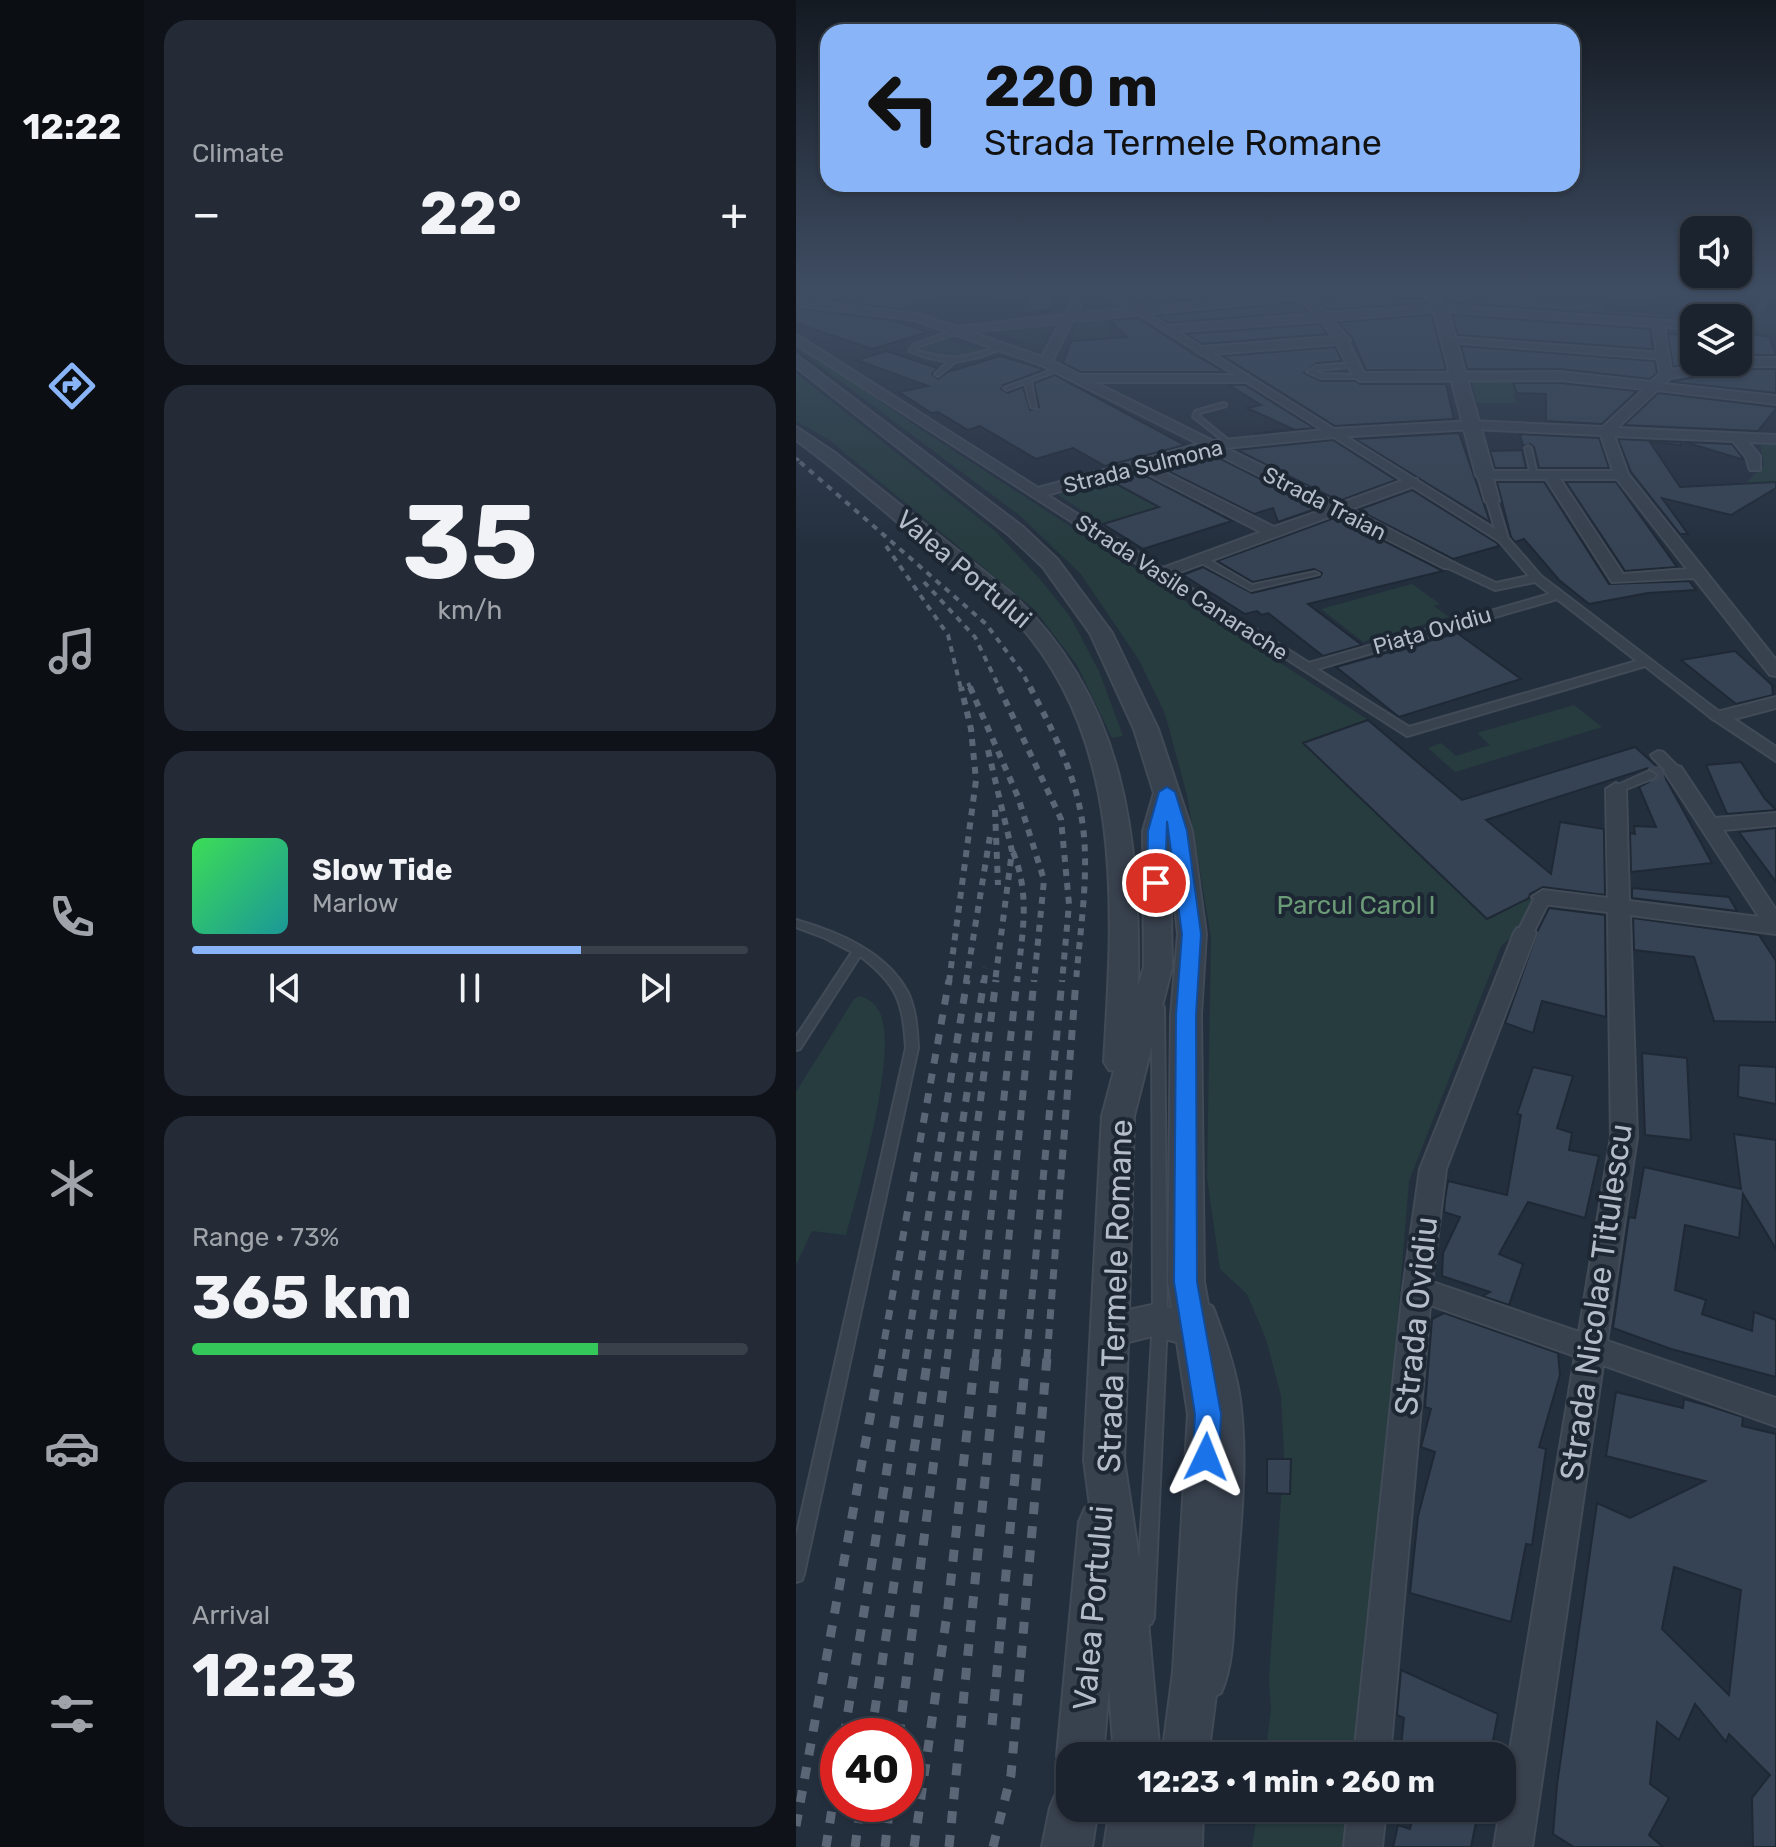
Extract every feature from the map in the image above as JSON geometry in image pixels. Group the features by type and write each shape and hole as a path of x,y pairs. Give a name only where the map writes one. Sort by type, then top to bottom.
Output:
{"street":[{"path":"832,374 1050,563 1101,633 1146,729 1179,831 1192,934 1186,1015 1186,1282 1178,1326 1208,1414 1196,1672 1187,1742"},
{"name":"Strada Vasile Canarache","path":"846,374 1037,493 1407,732 1646,662"},
{"name":"Strada Traian","path":"1070,374 1456,568"},
{"path":"1238,374 1503,539 1537,578 1558,595 1716,716 1776,755"},
{"path":"1412,374 1560,376 1776,400"},
{"path":"1670,374 1606,431 1621,475 1776,671"},
{"path":"1459,377 1503,539"},
{"path":"1077,378 1244,378"},
{"name":"Strada Sulmona","path":"1037,493 1211,445 1334,433 1472,425 1776,439"},
{"name":"Valea Portului","path":"796,432 1004,598 1027,620 1057,657 1086,708 1099,738 1114,794 1122,843 1126,937 1118,1116"},
{"path":"1737,437 1753,456 1755,467"},
{"path":"1140,465 1274,533"},
{"path":"1485,475 1621,475"},
{"path":"1542,475 1618,579 1699,573"},
{"path":"1161,574 1412,482"},
{"path":"1456,568 1495,587 1537,578"},
{"name":"Piața Ovidiu","path":"1306,668 1558,595"},
{"path":"1716,716 1776,702"},
{"path":"1658,755 1674,771 1773,916"},
{"name":"Strada Nicolae Titulescu","path":"1513,1847 1624,1137 1616,789 1649,775"},
{"name":"Strada Termele Romane","path":"1137,1742 1125,1610 1104,1460 1118,1116 1158,967 1156,831 1167,792"},
{"path":"1709,825 1776,819"},
{"path":"1543,897 1619,907 1773,916"},
{"name":"Strada Ovidiu","path":"1373,1742 1417,1289 1433,1169 1525,933 1543,897"},
{"path":"1126,937 1158,967 1186,1015"},
{"path":"1417,1289 1776,1412"},
{"path":"1109,1334 1135,1321 1178,1326"},
{"name":"Valea Portului","path":"1081,1742 1093,1632 1104,1460"},
{"path":"1067,1847 1071,1822"},
{"path":"1129,1847 1132,1822"},
{"path":"1177,1847 1178,1822"},
{"path":"1363,1847 1366,1822"}],"lane":[{"path":"1007,388 1046,374"},
{"path":"1028,381 1034,407"},
{"path":"1224,405 1206,408 1197,412 1196,417 1230,444"},
{"path":"1528,448 1542,475"},
{"path":"1201,559 1251,588 1315,574"},
{"path":"796,923 837,937 859,949 888,975 907,1006 912,1048 796,1574"},
{"path":"796,1046 859,949"},
{"path":"1139,1742 1178,1326 1158,967"},
{"path":"1186,1282 1207,1309 1224,1361 1233,1408 1232,1506 1221,1667 1196,1742"}],"green space":[{"path":"798,374 996,532 1071,618 1099,671 1123,736 1112,738 1077,665 1035,610 828,439 796,421"},
{"name":"Parcul Carol I","path":"831,374 841,374 1368,720 1531,857 1507,866 1538,894 1521,929 1501,946 1409,1181 1363,1742 1267,1742 1284,1454 1281,1396 1266,1339 1247,1294 1220,1269 1207,1178 1211,937 1187,795 1165,714 1139,660 1080,573 1019,515"},
{"path":"1511,379 1517,393 1512,394 1517,403 1477,403 1471,380"},
{"path":"1760,443 1776,444 1776,491 1743,486 1764,465"},
{"path":"1108,480 1158,507 1103,524 1058,495"},
{"path":"1412,584 1440,604 1434,606 1449,617 1363,642 1321,609"},
{"path":"1574,705 1602,727 1455,772 1428,748 1441,743 1456,756 1490,745 1477,733"},
{"path":"860,996 877,1008 884,1029 881,1086 867,1155 846,1235 812,1231 796,1265 796,1092 854,999"},
{"path":"1256,1822 1357,1822 1355,1847 1252,1847"}],"building":[{"path":"896,374 932,374 938,379 945,374 1033,374 1003,385 1001,389 1008,393 1023,387 1030,410 1039,407 1034,383 1055,375 1185,445 1105,466 1073,448 1036,459 980,426 968,430 938,412 931,413 899,392 928,386"},
{"path":"1252,374 1307,374 1321,381 1355,381 1360,384 1446,384 1454,419 1335,426"},
{"path":"1607,374 1656,374 1650,379"},
{"path":"1776,374 1776,393 1671,382 1702,376"},
{"path":"1513,383 1560,383 1637,391 1602,424 1546,421 1546,394 1517,393"},
{"path":"1229,385 1245,385 1314,428 1253,434 1293,429 1247,408 1261,405"},
{"path":"1658,393 1776,409 1758,431 1624,425"},
{"path":"1459,433 1490,522 1355,439"},
{"path":"1520,434 1599,438 1609,468 1539,468 1534,447 1530,444 1523,446"},
{"path":"1618,439 1681,442 1681,445 1650,442 1680,487 1776,482 1776,488 1731,515 1662,498 1688,534 1680,534 1631,472"},
{"path":"1333,440 1396,480 1339,501 1237,450"},
{"path":"1685,442 1732,444 1744,460"},
{"path":"1522,450 1526,468 1495,468 1490,451"},
{"path":"1209,453 1318,508 1278,522 1273,508 1254,514 1160,467"},
{"path":"1138,472 1232,521 1143,549 1103,524 1159,507 1109,480"},
{"path":"1497,482 1544,482 1609,584 1689,581 1696,590 1648,593 1589,604 1559,580 1524,539 1515,542 1511,537"},
{"path":"1566,482 1616,482 1677,567 1625,571"},
{"path":"1412,490 1499,546 1453,559 1358,510"},
{"path":"1337,517 1443,571 1308,604 1362,645 1323,656 1268,613 1262,615 1257,611 1245,614 1183,575 1203,567 1252,593 1320,577 1322,573 1314,569 1253,582 1217,561"},
{"path":"1457,633 1521,679 1399,717 1336,667"},
{"path":"1735,651 1772,685 1773,695 1736,704 1681,660"},
{"path":"1368,720 1462,800 1635,747 1661,770 1712,863 1631,872 1630,833 1635,834 1634,826 1656,827 1639,787 1658,777 1657,772 1648,768 1486,820 1551,874 1560,822 1604,829 1605,895 1543,887 1530,894 1529,898 1487,919 1303,743"},
{"path":"1741,762 1765,799 1776,810 1727,814 1706,765"},
{"path":"1776,828 1776,882 1739,832"},
{"path":"1632,888 1729,897 1737,911 1632,898"},
{"path":"1549,908 1605,915 1606,1017 1542,1001 1533,1033 1505,1023 1538,930"},
{"path":"1633,918 1759,935 1776,961 1776,1022 1714,1021 1694,957 1634,950"},
{"path":"1642,1053 1687,1058 1691,1140 1645,1135"},
{"path":"1739,1065 1776,1067 1776,1104 1738,1097"},
{"path":"1533,1067 1573,1076 1557,1128 1572,1133 1569,1150 1599,1156 1585,1218 1528,1202 1499,1254 1523,1264 1509,1305 1482,1296 1490,1292 1442,1276 1443,1253 1460,1217 1444,1212 1445,1199 1448,1181 1507,1195 1521,1115 1517,1114"},
{"path":"1734,1134 1776,1140 1776,1249 1743,1194 1739,1238 1685,1225 1675,1290 1706,1300 1702,1314 1752,1331 1754,1312 1776,1320 1776,1377 1671,1349 1613,1328 1629,1217 1635,1218 1644,1167 1741,1189"},
{"path":"1444,1313 1558,1353 1560,1375 1539,1447 1546,1449 1532,1545 1526,1544 1511,1622 1410,1593 1418,1516 1435,1452 1421,1447 1431,1409 1425,1407 1432,1319"},
{"path":"1616,1392 1683,1408 1684,1399 1743,1417 1742,1426 1776,1434 1776,1847 1753,1847 1752,1798 1770,1775 1729,1734 1726,1742 1695,1704 1679,1740 1657,1722 1650,1784 1669,1798 1649,1835 1663,1847 1574,1847 1553,1834 1557,1785 1597,1503 1630,1518 1705,1481 1606,1456","holes":["1674,1567 1741,1590 1729,1695 1662,1629"]},
{"path":"1267,1459 1291,1459 1290,1494 1267,1493"},
{"path":"1401,1670 1498,1714 1493,1742 1401,1742 1404,1718 1397,1715"},
{"path":"1412,1822 1476,1822 1471,1847 1393,1847 1398,1825 1410,1829"}],"tunnel":[{"path":"1649,775 1674,771"}],"railway":[{"path":"796,458 803,464"},
{"path":"800,462 986,624 1031,689"},
{"path":"886,546 948,635 961,689"},
{"path":"924,582 975,637 1000,689"},
{"path":"968,683 970,687"},
{"path":"949,982 976,780 971,729 961,687"},
{"path":"970,687 1018,797 1044,880 1034,982"},
{"path":"999,687 1061,819 1069,904 1062,982"},
{"path":"1031,689 1067,765 1081,814 1085,876 1076,982"},
{"path":"988,750 1012,851 995,982"},
{"path":"995,810 998,885"},
{"path":"966,982 990,836"},
{"path":"1013,852 1019,868 1023,900 1017,982"},
{"path":"984,982 986,968"},
{"path":"881,1359 949,980"},
{"path":"905,1359 967,980"},
{"path":"927,1359 984,980"},
{"path":"947,1359 996,980"},
{"path":"975,1359 1017,980"},
{"path":"997,1359 1034,980"},
{"path":"1026,1359 1062,980"},
{"path":"1047,1359 1076,980"},
{"path":"796,1826 881,1357"},
{"path":"847,1718 905,1357"},
{"path":"874,1718 928,1357"},
{"path":"901,1718 947,1357"},
{"path":"914,1847 948,1607 975,1357"},
{"path":"949,1847 997,1357"},
{"path":"992,1725 1026,1357"},
{"path":"993,1847 1011,1775 1047,1357"},
{"path":"826,1847 830,1822"},
{"path":"855,1847 858,1822"},
{"path":"885,1847 888,1822"}],"route":[{"path":"1156,883 1156,831 1167,792 1179,831 1192,934 1186,1015 1186,1282 1208,1414 1206,1457"}]}
